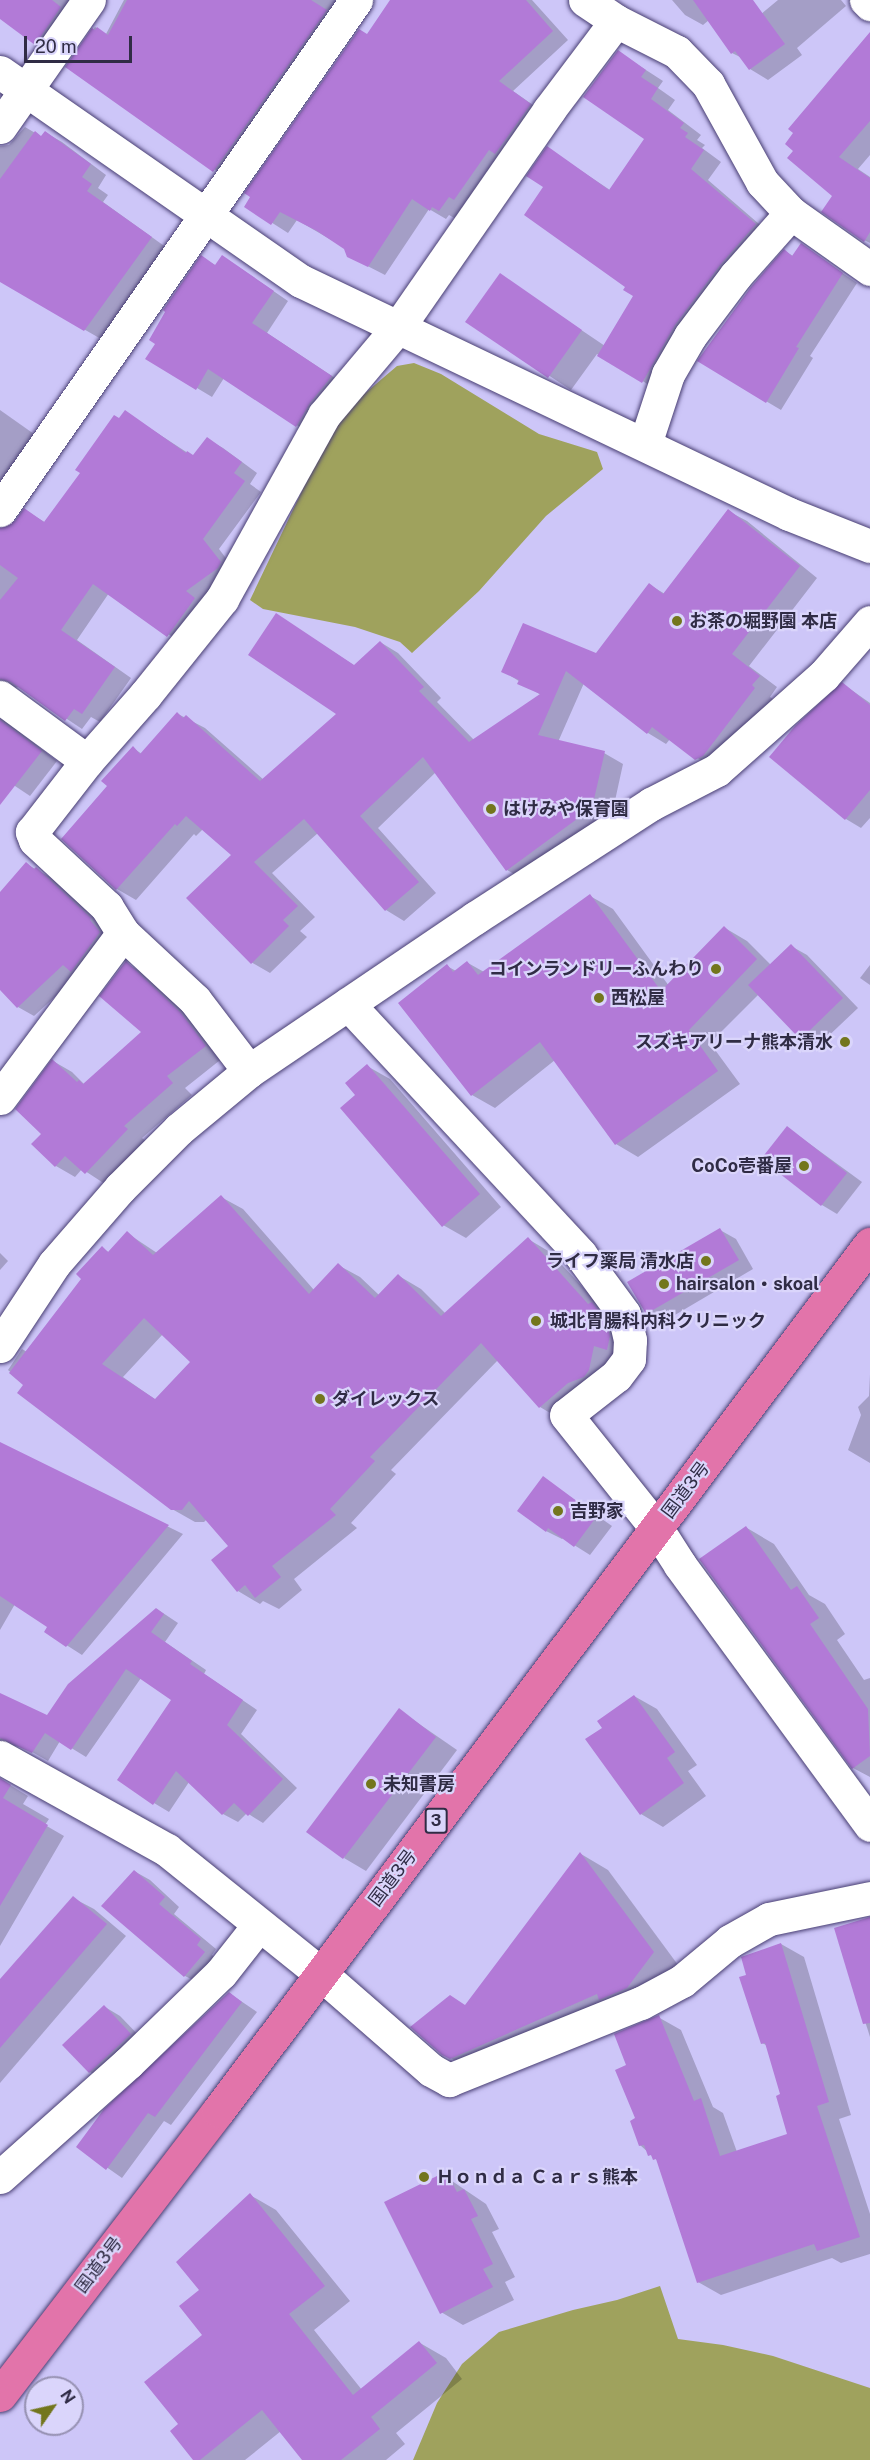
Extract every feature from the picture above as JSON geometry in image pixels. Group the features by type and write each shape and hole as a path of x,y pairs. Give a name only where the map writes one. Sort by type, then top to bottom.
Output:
{"highway":[{"name":"国道3号","path":"0,2395 321,1974 870,1244"}],"street":[{"path":"0,127 13,81 90,0"},
{"path":"0,510 357,0"},
{"path":"585,0 616,21 677,52 708,84 762,182 791,213 870,268"},
{"path":"866,0 870,4"},
{"path":"249,1071 195,1000 123,933 107,908 35,840 32,832 87,761 146,694 222,599 324,415 399,326 549,110 616,21"},
{"path":"13,81 301,281 789,514 870,546"},
{"path":"645,444 668,374 690,336 736,275 791,213"},
{"path":"0,1346 54,1264 120,1188 179,1129 249,1071 348,1004 651,804 717,770 824,675 870,622"},
{"path":"0,697 87,761"},
{"path":"0,1098 123,933"},
{"path":"348,1004 580,1254 624,1314 630,1340 629,1359 616,1376 566,1415 657,1529 680,1565 870,1825"},
{"path":"0,1757 166,1850 258,1926 321,1974 431,2070 449,2080 641,2003 682,1980 730,1941 769,1920 870,1898"},
{"path":"0,2177 128,2063 212,1981 258,1926"}],"green space":[{"path":"414,363 441,374 539,434 597,452 603,469 546,516 479,591 412,653 400,642 355,627 263,609 250,600 331,430 356,401 397,366"},
{"path":"660,2286 678,2339 723,2345 773,2356 870,2388 870,2460 413,2460 437,2403 462,2364 499,2332"}],"building":[{"path":"0,0 52,0 61,7 35,45 0,19"},
{"path":"127,0 311,0 327,10 213,172 65,67 92,28 95,30 97,27 108,35"},
{"path":"390,0 526,0 553,31 499,81 531,104 495,154 489,150 454,200 449,197 439,211 432,207 430,211 412,199 368,267 347,257 344,249 317,231 280,212 271,225 244,207 250,197 244,193 359,29 367,34"},
{"path":"693,0 753,0 785,44 749,70 735,51 731,54"},
{"path":"870,32 870,121 839,157 870,178 870,232 864,242 821,212 832,196 787,158 793,151 785,144 793,133 788,129"},
{"path":"618,50 646,70 641,77 658,88 651,99 684,123 680,128 688,133 685,137 704,150 691,169 756,224 721,264 675,325 642,383 597,356 633,296 623,290 625,287 524,215 543,187 526,176 547,146 609,190 644,139 583,97"},
{"path":"35,131 41,136 45,131 91,164 82,177 92,184 87,191 152,237 84,331 0,282 0,179"},
{"path":"801,243 843,273 796,347 799,348 766,403 697,361 751,287 784,249 792,256"},
{"path":"201,255 215,265 222,255 274,291 252,323 332,376 310,403 296,427 208,369 196,390 145,359 155,344 149,340 165,312 163,310"},
{"path":"500,273 582,330 548,378 465,322"},
{"path":"125,410 186,453 187,451 193,455 207,437 242,462 234,473 245,481 203,539 221,562 218,568 186,591 195,598 167,637 93,584 61,630 115,667 82,714 74,709 65,721 11,682 0,679 0,600 18,578 0,565 0,528 15,521 24,508 44,522 80,473 75,470 114,415 119,418"},
{"path":"728,509 800,566 732,654 760,676 752,685 755,688 703,756 695,760 652,727 647,734 566,671 538,735 605,751 592,808 506,871 423,757 360,816 419,882 385,911 304,819 254,862 298,906 283,920 289,926 251,964 186,898 231,855 186,816 177,826 175,824 116,890 61,839 107,786 101,781 133,746 140,754 177,712 183,718 186,715 260,781 336,714 248,655 276,613 354,665 380,641 424,687 419,691 469,742 540,694 517,684 519,680 501,672 523,623 596,653 649,583 663,594"},
{"path":"842,682 870,705 870,790 845,820 769,757 795,726"},
{"path":"0,720 42,751 0,805"},
{"path":"26,862 34,869 36,867 91,918 90,920 100,932 71,972 63,965 17,1008 0,990 0,892"},
{"name":"西松屋","path":"590,894 661,991 724,926 757,959 689,1030 718,1071 615,1145 540,1042 471,1096 398,1003 447,964 453,972 467,961 478,975"},
{"path":"791,944 843,998 804,1036 801,1033 797,1036 748,985"},
{"path":"126,961 181,1013 206,1046 167,1076 173,1083 124,1126 128,1129 85,1174 65,1156 55,1167 31,1144 41,1134 15,1109 52,1059 77,1082 79,1080 83,1084 141,1032 99,996"},
{"path":"367,1064 480,1194 442,1227 340,1108 355,1095 345,1083"},
{"name":"CoCo壱番屋","path":"787,1126 847,1173 821,1206 761,1159"},
{"path":"221,1195 309,1294 338,1263 375,1298 398,1274 441,1316 528,1237 588,1304 592,1302 607,1322 610,1336 607,1350 594,1346 589,1370 584,1377 568,1383 539,1408 481,1343 370,1457 375,1461 330,1509 336,1515 272,1566 281,1577 255,1598 245,1585 237,1592 211,1560 228,1546 189,1501 182,1510 171,1510 17,1393 23,1385 9,1373 81,1279 76,1274 102,1246 108,1252 127,1231 153,1255","holes":["144,1318 190,1362 155,1399 102,1364"]},
{"path":"720,1228 739,1260 646,1314 627,1282"},
{"path":"0,1442 169,1525 66,1647 44,1632 47,1627 0,1596"},
{"path":"543,1476 597,1516 574,1547 548,1528 546,1532 517,1511"},
{"path":"746,1526 791,1590 797,1586 819,1618 810,1624 868,1709 870,1756 852,1769 699,1559"},
{"path":"156,1608 164,1614 151,1632 192,1661 190,1664 243,1700 227,1725 283,1779 248,1816 234,1803 222,1815 176,1771 153,1805 117,1780 171,1700 126,1669 71,1750 45,1733 32,1753 0,1738 0,1693 47,1715 68,1684"},
{"path":"634,1695 675,1752 667,1758 684,1783 640,1815 585,1739 602,1728 597,1721"},
{"path":"399,1708 436,1737 343,1859 306,1832"},
{"path":"0,1778 11,1785 3,1798 48,1825 0,1906"},
{"path":"580,1852 654,1952 627,1988 599,2000 597,1994 450,2059 442,2055 410,2027 450,1995 465,2005"},
{"path":"134,1870 165,1897 159,1904 201,1939 197,1945 205,1952 184,1977 101,1906"},
{"path":"73,1896 107,1924 0,2048 0,1979"},
{"path":"870,1917 870,2023 863,2024 834,1928"},
{"path":"781,1943 829,2102 817,2106 860,2237 817,2251 814,2244 697,2283 656,2159 653,2160 651,2155 648,2156 644,2145 639,2146 630,2121 635,2118 615,2070 626,2065 614,2034 659,2015 694,2101 701,2098 720,2156 787,2134 776,2096 780,2094 765,2043 761,2044 739,1977 746,1975 741,1957"},
{"path":"229,1992 242,2002 155,2117 148,2113 106,2170 76,2147 104,2109"},
{"path":"104,2005 131,2034 89,2073 62,2045"},
{"path":"437,2176 440,2182 449,2177 457,2192 464,2189 478,2216 471,2219 493,2264 483,2269 493,2287 440,2314 384,2202"},
{"path":"250,2193 325,2286 289,2314 353,2395 419,2341 437,2363 371,2417 380,2429 341,2460 302,2460 262,2410 200,2460 193,2460 170,2431 178,2424 144,2382 202,2335 179,2306 199,2290 176,2262"}],"place":[{"name":"お茶の堀野園 本店","path":"677,621"},
{"name":"はけみや保育園","path":"491,809"},
{"name":"コインランドリーふんわり","path":"716,969"},
{"name":"西松屋","path":"599,998"},
{"name":"スズキアリーナ熊本清水","path":"845,1042"},
{"name":"CoCo壱番屋","path":"804,1166"},
{"name":"ライフ薬局 清水店","path":"706,1261"},
{"name":"hairsalon・skoal","path":"664,1284"},
{"name":"城北胃腸科内科クリニック","path":"536,1321"},
{"name":"ダイレックス","path":"320,1399"},
{"name":"吉野家","path":"558,1511"},
{"name":"未知書房","path":"371,1784"},
{"name":"Ｈｏｎｄａ Ｃａｒｓ熊本","path":"424,2177"}]}
